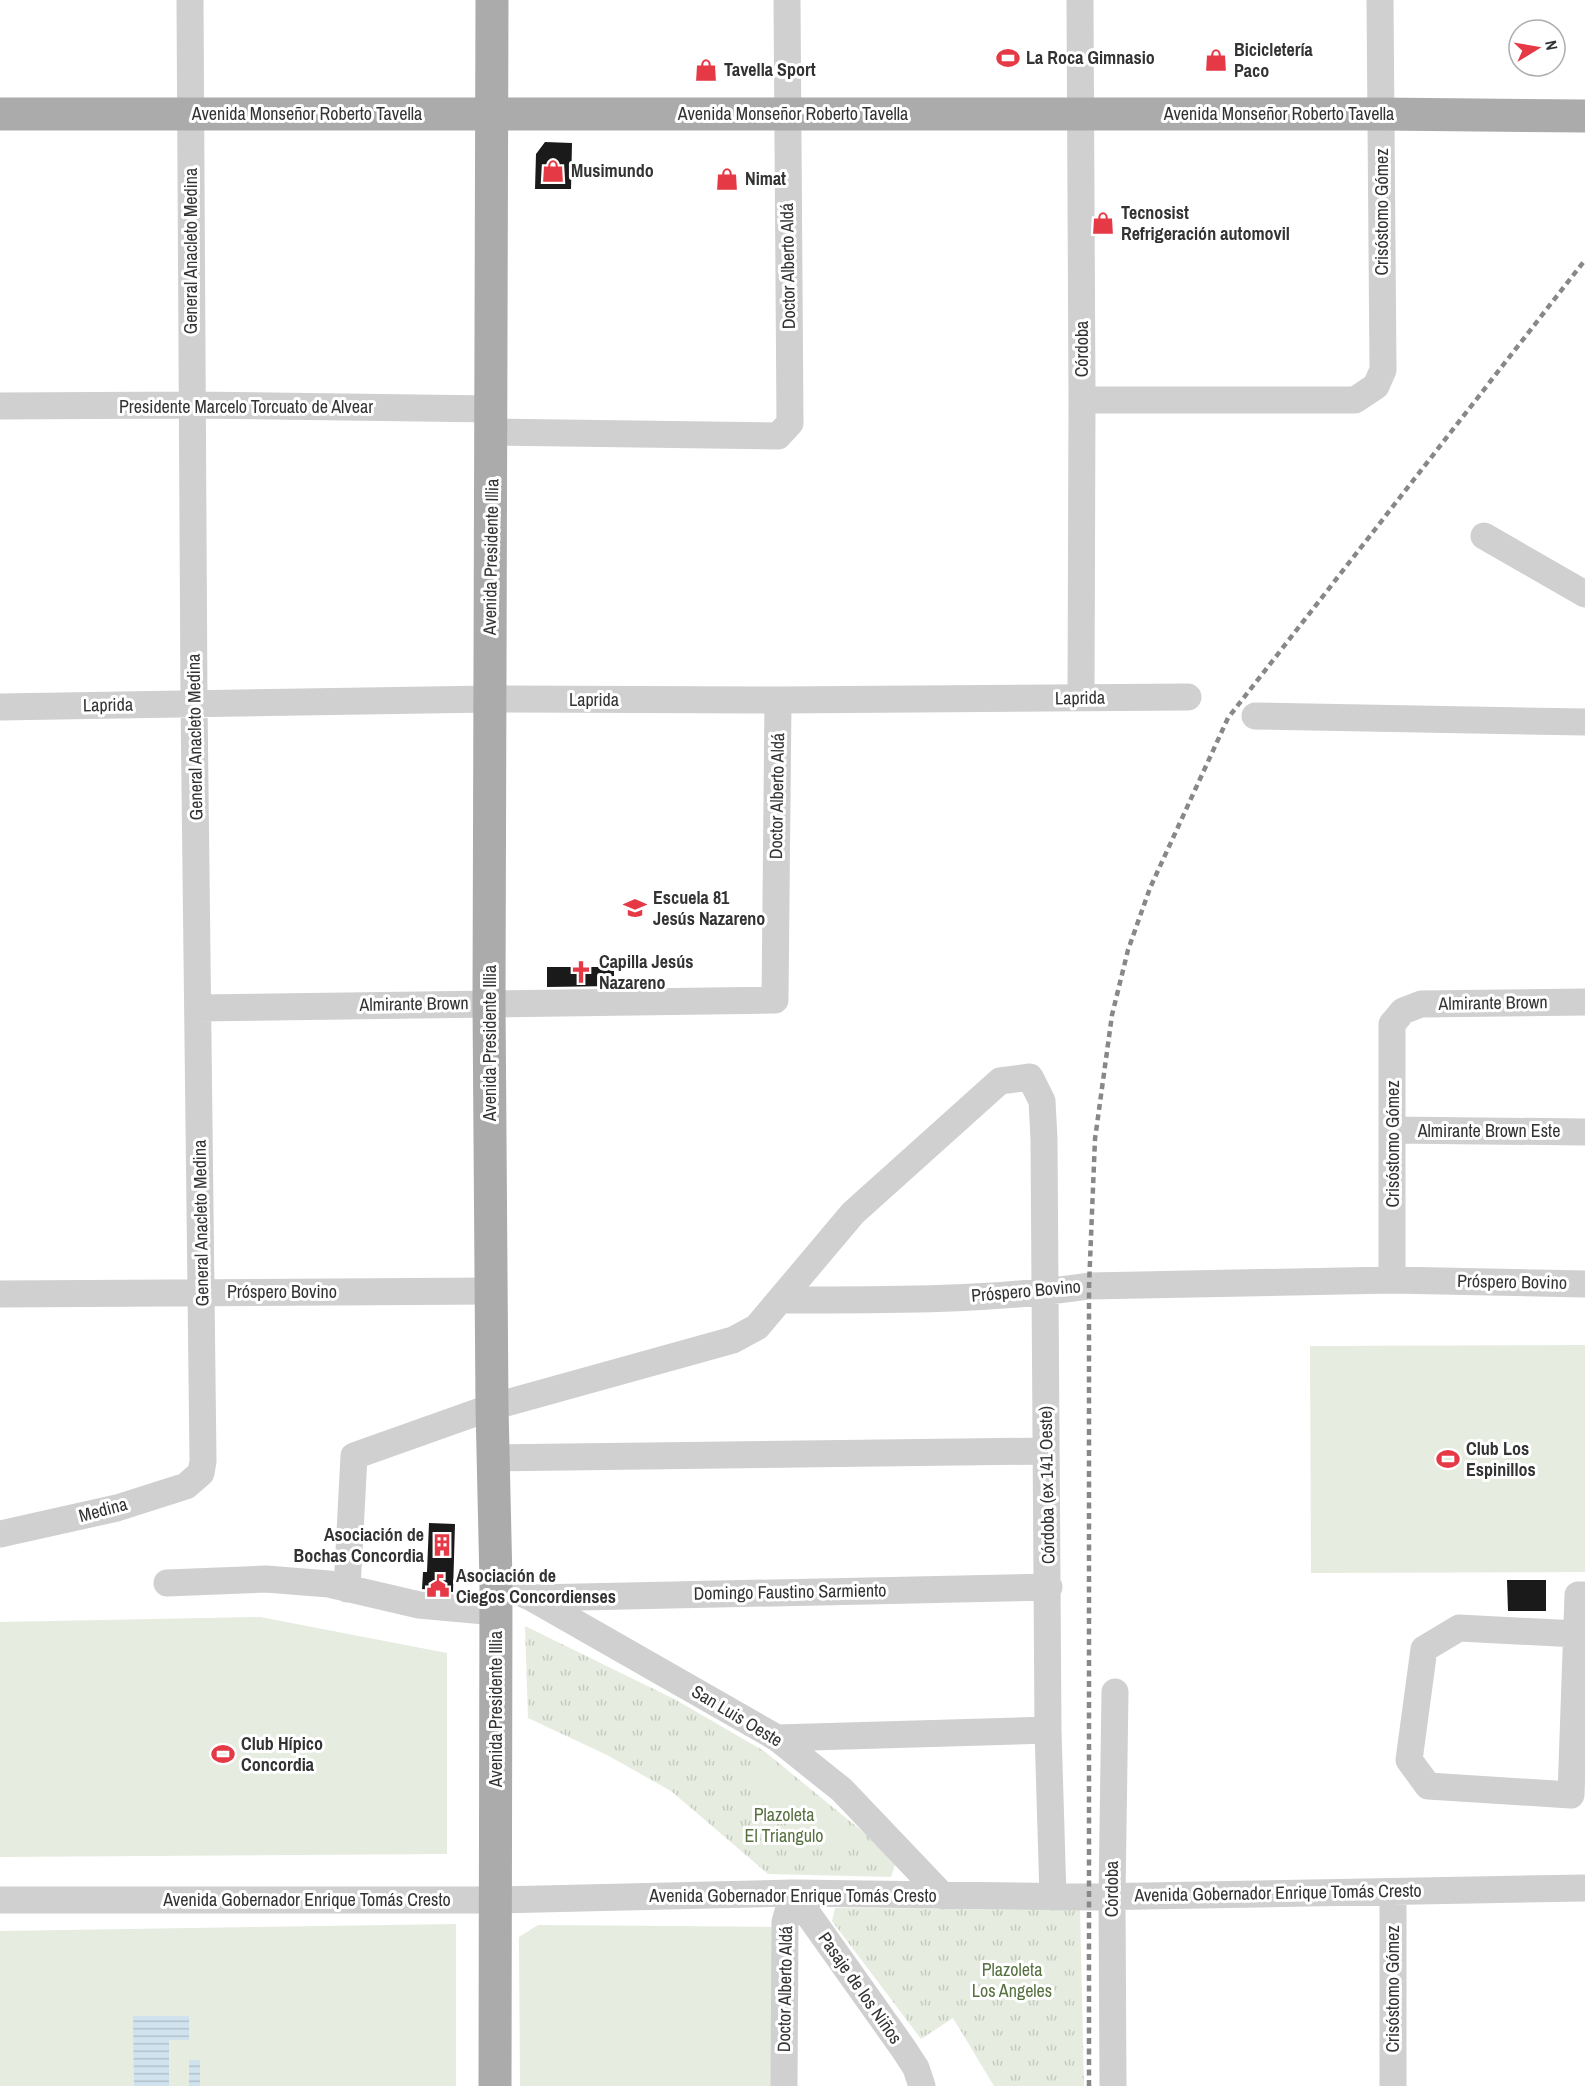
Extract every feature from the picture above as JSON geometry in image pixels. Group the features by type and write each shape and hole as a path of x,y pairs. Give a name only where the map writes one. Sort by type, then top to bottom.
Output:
{"main road":[{"name":"Avenida Presidente Illia","path":"492,0 489,1003 496,1597 495,2086"},
{"name":"Avenida Monseñor Roberto Tavella","path":"0,114 1585,116"}],"street":[{"name":"General Anacleto Medina","path":"190,0 194,703 204,1461 201,1473"},
{"name":"Doctor Alberto Aldá","path":"787,0 790,423"},
{"name":"Córdoba","path":"1080,0 1081,698"},
{"name":"Crisóstomo Gómez","path":"1082,400 1355,400 1376,386 1383,370 1380,0"},
{"name":"Presidente Marcelo Torcuato de Alvear","path":"0,406 192,405 778,436 790,423"},
{"path":"1484,536 1585,594"},
{"name":"Laprida","path":"0,707 490,699 778,700 1188,697"},
{"name":"Doctor Alberto Aldá","path":"775,1000 778,700"},
{"path":"1255,716 1585,722"},
{"name":"Almirante Brown","path":"198,1008 775,1000"},
{"name":"Almirante Brown","path":"1403,1011 1420,1004 1585,1002"},
{"name":"Crisóstomo Gómez","path":"1392,1280 1394,1130 1392,1024 1403,1011"},
{"name":"Córdoba (ex 141 Oeste)","path":"781,1300 853,1213 991,1089 1000,1081 1030,1077 1042,1101 1044,1139 1048,1730 1053,1897"},
{"name":"Almirante Brown Este","path":"1394,1130 1585,1132"},
{"name":"Próspero Bovino","path":"781,1300 894,1299 1045,1292 1089,1286 1392,1280 1585,1284"},
{"name":"Próspero Bovino","path":"0,1294 492,1291"},
{"path":"347,1589 354,1456 492,1407 734,1341 757,1327 781,1300"},
{"path":"493,1458 1046,1451"},
{"name":"Medina","path":"0,1534 117,1508 186,1486 201,1473"},
{"name":"San Luis Oeste","path":"167,1583 266,1579 329,1584 419,1605 496,1597 532,1598 777,1738 842,1790 943,1896"},
{"name":"Domingo Faustino Sarmiento","path":"532,1598 1048,1587"},
{"path":"1577,1635 1459,1628 1424,1649 1409,1760 1428,1786 1571,1795 1577,1635 1578,1595 1585,1595"},
{"name":"Córdoba","path":"1113,2086 1112,1896 1115,1692"},
{"path":"777,1738 1048,1730"},
{"name":"Avenida Gobernador Enrique Tomás Cresto","path":"0,1900 495,1900 793,1893 1053,1897 1585,1888"},
{"name":"Crisóstomo Gómez","path":"1393,1892 1393,2086"},
{"name":"Doctor Alberto Aldá","path":"784,2086 785,1922 793,1893"},
{"name":"Pasaje de los Niños","path":"793,1893 903,2048 916,2068 922,2086"}],"green space":[{"name":"Club Los Espinillos","path":"1585,1345 1585,1572 1311,1573 1310,1346"},
{"name":"Club Hípico Concordia","path":"260,1617 447,1653 447,1854 0,1857 0,1622"},
{"name":"Plazoleta El Triangulo","path":"525,1626 676,1700 764,1751 889,1853 895,1865 891,1877 768,1874 671,1791 607,1755 528,1718"},
{"path":"766,1765 860,1834 844,1857 749,1787"},
{"name":"Plazoleta Los Angeles","path":"835,1908 1080,1909 1084,2086 994,2086 953,2018 921,2039 832,1921"},
{"path":"456,1924 456,2086 0,2086 0,1931"},
{"path":"538,1925 780,1927 779,2086 520,2086 519,1937"}],"water":[{"path":"133,2016 189,2016 189,2040 169,2040 169,2086 134,2086"},
{"path":"189,2060 200,2060 200,2086 189,2086"}],"building":[{"name":"Musimundo","path":"545,142 572,143 571,189 535,189 536,154"},
{"name":"Capilla Jesús Nazareno","path":"547,967 614,967 614,986 547,987"},
{"name":"Asociación de Bochas Concordia","path":"429,1523 455,1524 453,1592 422,1589 423,1572 427,1572"},
{"path":"1507,1580 1546,1580 1546,1611 1508,1611"}],"railway":[{"path":"1089,2086 1089,1286 1095,1139 1112,1015 1128,950 1150,888 1228,718 1585,260"}],"place":[{"name":"La Roca Gimnasio","path":"1008,58"},
{"name":"Bicicletería Paco","path":"1216,60"},
{"name":"Tavella Sport","path":"706,70"},
{"name":"Musimundo","path":"553,171"},
{"name":"Nimat","path":"727,179"},
{"name":"Tecnosist Refrigeración automovil","path":"1103,223"},
{"name":"Escuela 81 Jesús Nazareno","path":"635,908"},
{"name":"Capilla Jesús Nazareno","path":"581,972"},
{"name":"Club Los Espinillos","path":"1448,1459"},
{"name":"Asociación de Bochas Concordia","path":"442,1545"},
{"name":"Asociación de Ciegos Concordienses","path":"438,1586"},
{"name":"Club Hípico Concordia","path":"223,1754"}]}
